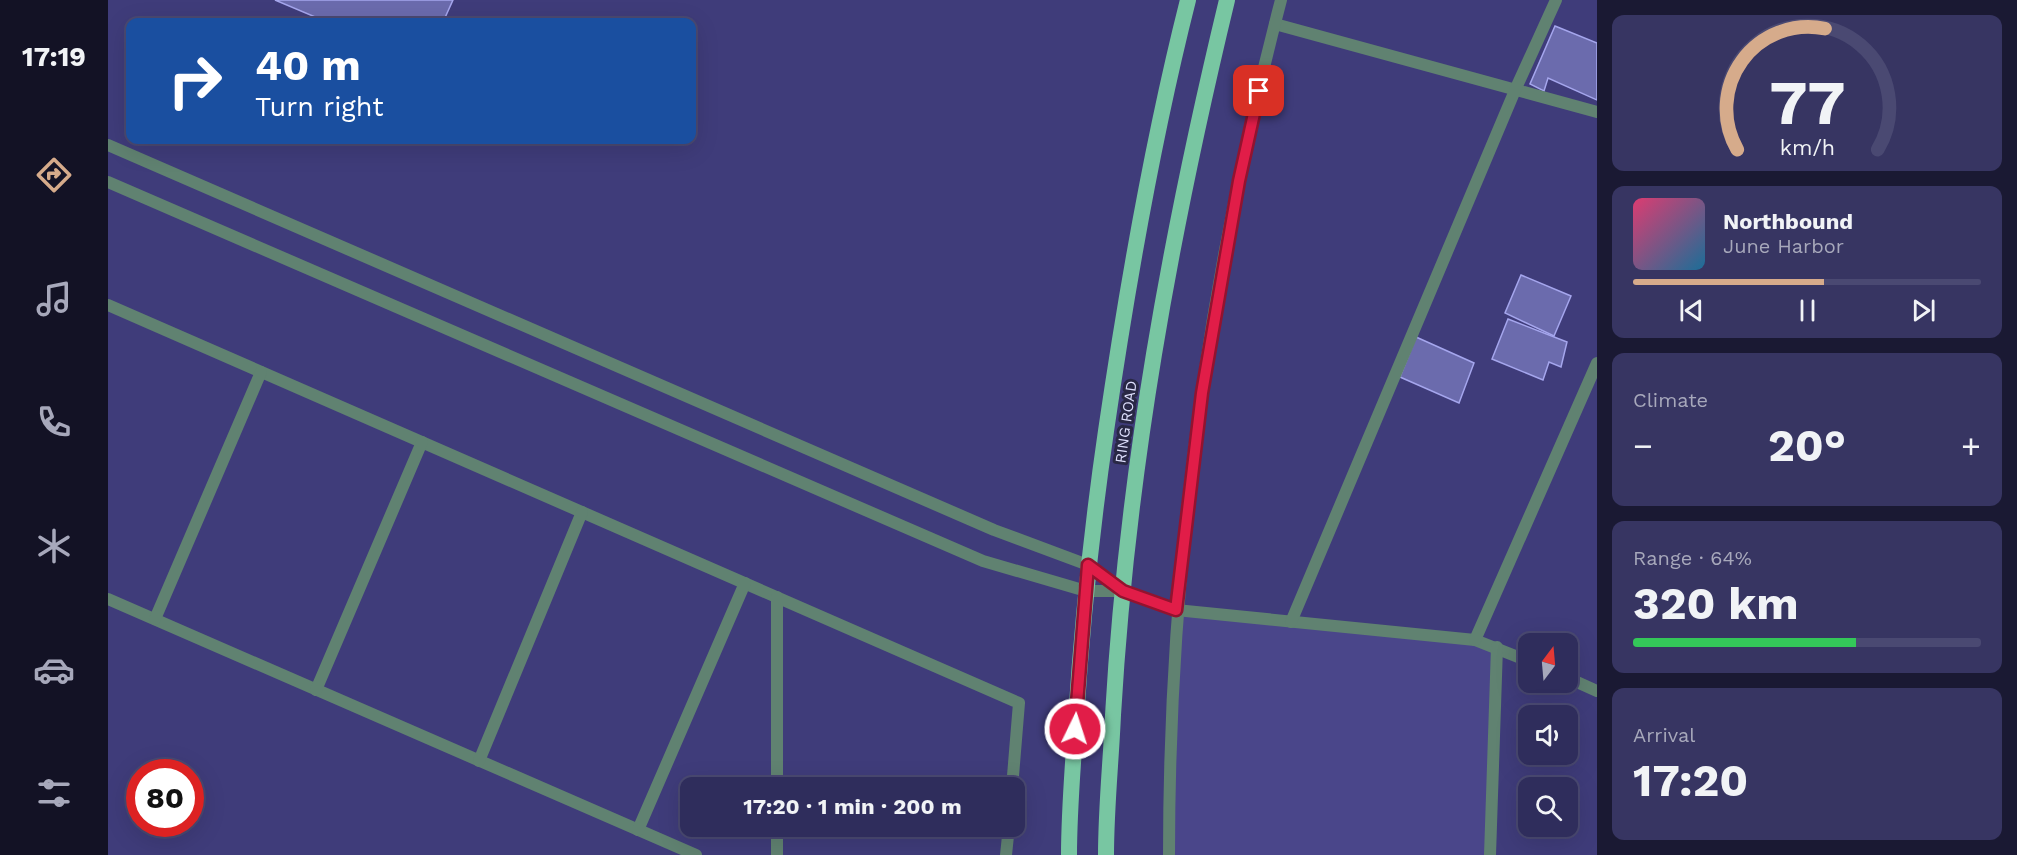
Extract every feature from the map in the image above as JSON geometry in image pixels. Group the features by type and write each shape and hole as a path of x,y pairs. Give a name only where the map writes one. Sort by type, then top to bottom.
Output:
{"highway":[{"name":"RING ROAD","path":"1069,855 1069,823 1088,565 1128,292 1172,63 1188,0"},
{"name":"RING ROAD","path":"1106,855 1128,537 1160,311 1191,148 1227,0"}],"street":[{"path":"1169,855 1169,773 1176,610 1202,393 1239,181 1281,0"},
{"path":"1291,622 1516,88 1556,0"},
{"path":"1275,24 1597,112"},
{"path":"108,145 994,530 1088,565 1123,591 1176,610 1475,640 1518,656"},
{"path":"108,182 983,561 1086,591 1123,591"},
{"path":"108,305 1019,703 1013,777"},
{"path":"1475,640 1597,363"},
{"path":"155,620 261,372"},
{"path":"316,690 422,442"},
{"path":"479,761 582,512"},
{"path":"638,830 745,583"},
{"path":"777,597 777,777"},
{"path":"108,599 696,855"},
{"path":"1490,855 1497,647"},
{"path":"1578,682 1597,691"},
{"path":"777,837 777,855"},
{"path":"1006,855 1008,837"}],"shaded area":[{"path":"1176,610 1497,647 1490,855 1169,855"}],"building":[{"path":"275,0 453,0 445,18 318,18"},
{"path":"1555,26 1597,43 1597,100 1548,78 1544,91 1530,84"},
{"path":"1521,275 1571,296 1554,336 1505,313"},
{"path":"1508,319 1567,342 1561,367 1549,362 1543,380 1492,359"},
{"path":"1416,337 1474,363 1459,403 1400,377"}],"route":[{"path":"1075,729 1088,565 1123,591 1176,610 1202,393 1239,181 1259,91"}]}
